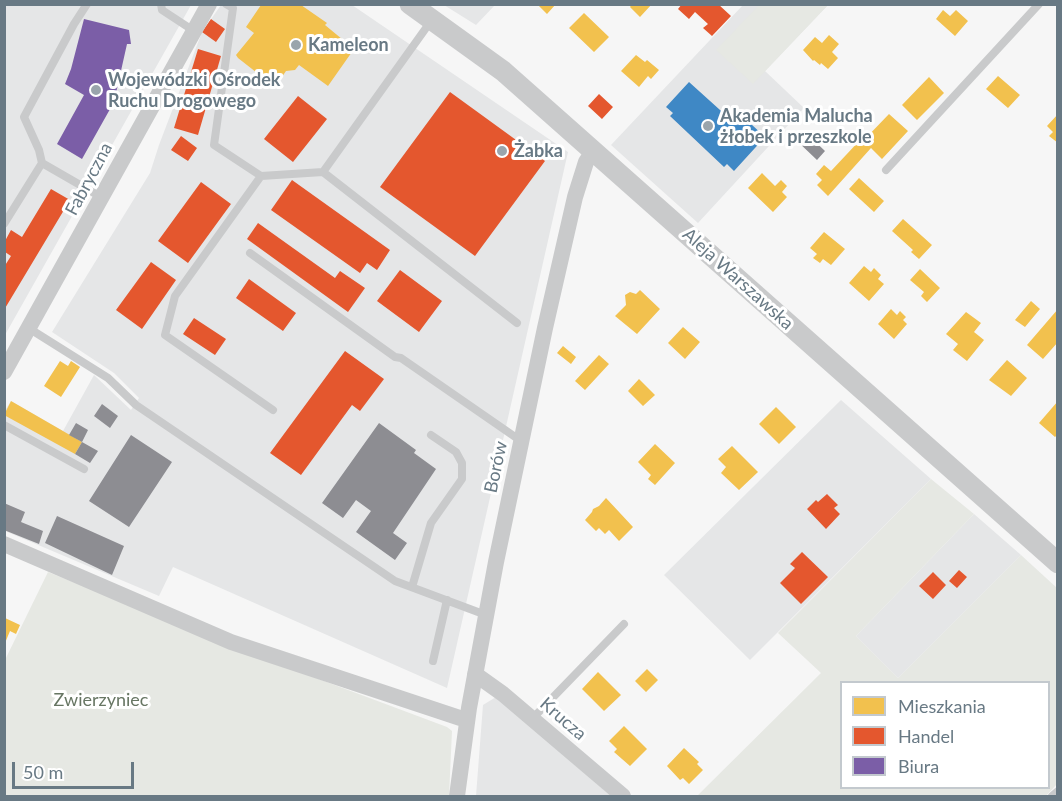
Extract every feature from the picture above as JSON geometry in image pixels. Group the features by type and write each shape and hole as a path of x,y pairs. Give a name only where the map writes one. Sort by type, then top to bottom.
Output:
{"street":[{"name":"Fabryczna","path":"4,372 209,4"},
{"name":"Aleja Warszawska","path":"410,4 503,71 1058,563"},
{"name":"Borów","path":"456,796 466,720 521,441 574,197 586,162 594,150"},
{"path":"4,544 231,642 466,720"},
{"name":"Krucza","path":"475,674 503,694 623,796"}],"lane":[{"path":"4,224 42,163 39,150 24,117 87,4"},
{"path":"160,4 162,10 194,31"},
{"path":"226,4 233,8 214,145 261,176 323,172 517,323"},
{"path":"886,170 1039,4"},
{"path":"323,172 433,19"},
{"path":"42,163 101,197"},
{"path":"261,176 175,296 165,335 273,410"},
{"path":"250,253 395,357 401,358 521,441"},
{"path":"30,329 108,378 136,405 395,581 486,615"},
{"path":"4,425 84,469"},
{"path":"412,587 431,523 462,478 462,462 456,452 431,435"},
{"path":"433,661 447,600"},
{"path":"532,718 624,624"},
{"path":"1052,796 1058,791"}],"shaded area":[{"path":"5,5 191,5 5,335"},
{"path":"221,5 352,5 568,152 447,688 173,567 159,596 5,531 4,412 11,401 63,431 94,375 131,410 139,398 114,373 52,332 150,173 202,32"},
{"path":"444,5 495,5 476,25"},
{"name":"Akademia Malucha żłobek i przeszkole","path":"743,5 828,5 765,71 804,108 698,223 611,145"},
{"path":"841,400 931,479 750,660 664,575"},
{"path":"974,514 1021,555 898,678 856,636"},
{"path":"496,697 611,796 476,796 483,705"}],"green space":[{"path":"759,5 828,5 753,84 716,50"},
{"path":"931,479 974,514 856,636 898,678 1021,555 1057,588 1057,784 1046,796 697,796 821,673 778,633"},
{"name":"Zwierzyniec","path":"48,572 284,666 447,727 452,731 449,796 5,796 4,662"}],"building: Mieszkania":[{"path":"537,4 556,4 547,14"},
{"path":"632,4 652,4 640,17 630,7"},
{"name":"Kameleon","path":"261,5 301,5 327,23 325,25 354,49 328,86 299,65 295,70 286,71 275,87 238,58 236,55 254,33 246,27"},
{"path":"943,10 950,16 956,10 968,21 955,36 936,19"},
{"path":"584,13 609,37 594,52 569,28"},
{"path":"829,35 839,44 832,52 838,58 828,69 821,63 820,65 813,61 803,50 815,37 822,43"},
{"path":"636,55 645,62 647,60 659,70 651,79 648,76 639,87 621,71"},
{"path":"998,76 1020,95 1008,108 986,89"},
{"path":"929,77 944,93 917,120 902,105"},
{"path":"889,114 908,131 882,159 871,148 828,196 817,185 822,180 816,174 824,165 831,171"},
{"path":"1058,114 1058,143 1049,136 1053,132 1047,126"},
{"path":"762,173 775,186 781,180 787,186 782,192 787,197 773,212 748,188"},
{"path":"859,178 884,201 874,212 849,189"},
{"path":"903,219 932,245 919,259 911,252 913,250 892,231"},
{"path":"824,232 845,249 831,265 823,259 820,263 813,258 817,254 810,248"},
{"path":"864,266 871,272 874,268 881,275 878,279 884,284 869,301 849,283"},
{"path":"920,269 940,288 927,302 921,296 924,292 910,280"},
{"path":"640,290 660,309 637,334 615,316 626,305 625,295 630,292 636,294"},
{"path":"1031,301 1040,309 1025,327 1015,320"},
{"path":"891,309 897,315 900,311 906,317 903,320 907,324 894,339 878,324"},
{"path":"1058,309 1058,342 1043,359 1027,345"},
{"path":"966,312 981,323 974,332 984,340 967,361 953,350 958,344 946,334"},
{"path":"683,327 700,342 685,359 668,343"},
{"path":"563,346 576,357 571,364 557,353"},
{"path":"599,355 609,364 585,390 575,381"},
{"path":"1007,360 1027,378 1011,396 989,380"},
{"path":"60,361 68,366 71,361 80,367 61,397 44,386"},
{"path":"639,379 655,395 643,406 628,391"},
{"path":"11,401 82,442 75,454 4,415"},
{"path":"1058,401 1058,434 1055,437 1039,423"},
{"path":"776,407 796,427 779,444 759,424"},
{"path":"655,444 675,463 655,485 648,479 651,475 638,462"},
{"path":"732,446 758,472 739,490 721,473 726,467 718,459"},
{"path":"606,498 633,527 619,541 609,530 605,534 599,528 596,531 585,520 593,509"},
{"path":"5,618 20,625 16,634 10,631 5,643"},
{"path":"647,669 658,680 646,692 635,681"},
{"path":"598,672 621,695 604,711 582,689"},
{"path":"624,726 647,749 630,766 614,752 617,749 609,741"},
{"path":"684,748 699,762 697,764 703,770 689,784 683,778 680,780 667,766"}],"building: Handel":[{"path":"682,4 718,4 731,16 712,36 703,28 708,24 695,12 689,19 678,9"},
{"path":"211,19 225,29 216,42 202,32"},
{"path":"198,49 221,56 198,135 174,128"},
{"path":"450,92 545,161 475,256 380,187"},
{"path":"599,94 613,107 602,119 588,106"},
{"path":"298,96 327,119 293,162 264,139"},
{"path":"181,136 197,148 188,161 171,150"},
{"path":"292,180 390,250 377,270 367,263 360,273 271,210"},
{"path":"201,182 231,204 188,263 158,241"},
{"path":"51,189 70,200 4,310 4,267 11,256 5,252 5,241 11,230 22,237"},
{"path":"258,223 335,278 340,271 365,288 348,312 247,239"},
{"path":"151,262 176,280 142,329 116,310"},
{"path":"400,270 442,301 419,332 377,301"},
{"path":"249,279 296,313 283,331 236,298"},
{"path":"194,318 226,339 215,355 183,334"},
{"path":"345,351 384,379 360,411 352,405 301,475 270,453"},
{"path":"827,494 838,505 834,508 840,514 826,529 807,509"},
{"path":"802,552 828,577 801,604 780,583 795,568 790,564"},
{"path":"959,570 967,577 957,588 949,581"},
{"path":"933,572 946,585 933,599 919,586"}],"building: Biura":[{"name":"Wojewódzki Ośrodek Ruchu Drogowego","path":"84,19 129,30 131,44 127,44 114,102 82,159 57,144 84,95 65,84"}],"building: Szkoły":[{"path":"689,82 730,119 737,111 765,137 734,171 727,164 724,167 670,116 673,113 666,107"}],"building: Przemysł":[{"path":"804,131 825,151 817,160 796,140"},
{"path":"102,404 118,416 110,428 94,416"},
{"path":"76,423 88,430 82,442 69,435"},
{"path":"379,423 416,450 414,453 436,469 393,533 407,543 395,560 356,532 371,511 356,500 343,518 322,503"},
{"path":"131,435 172,462 129,527 89,501"},
{"path":"82,442 98,451 90,463 75,454"},
{"path":"4,503 25,512 21,522 43,531 39,544 4,530"},
{"path":"57,516 124,546 112,575 45,543"}],"place":[{"name":"Kameleon","path":"296,45"},
{"name":"Wojewódzki Ośrodek Ruchu Drogowego","path":"96,90"},
{"name":"Akademia Malucha żłobek i przeszkole","path":"708,126"},
{"name":"Żabka","path":"502,151"}]}
